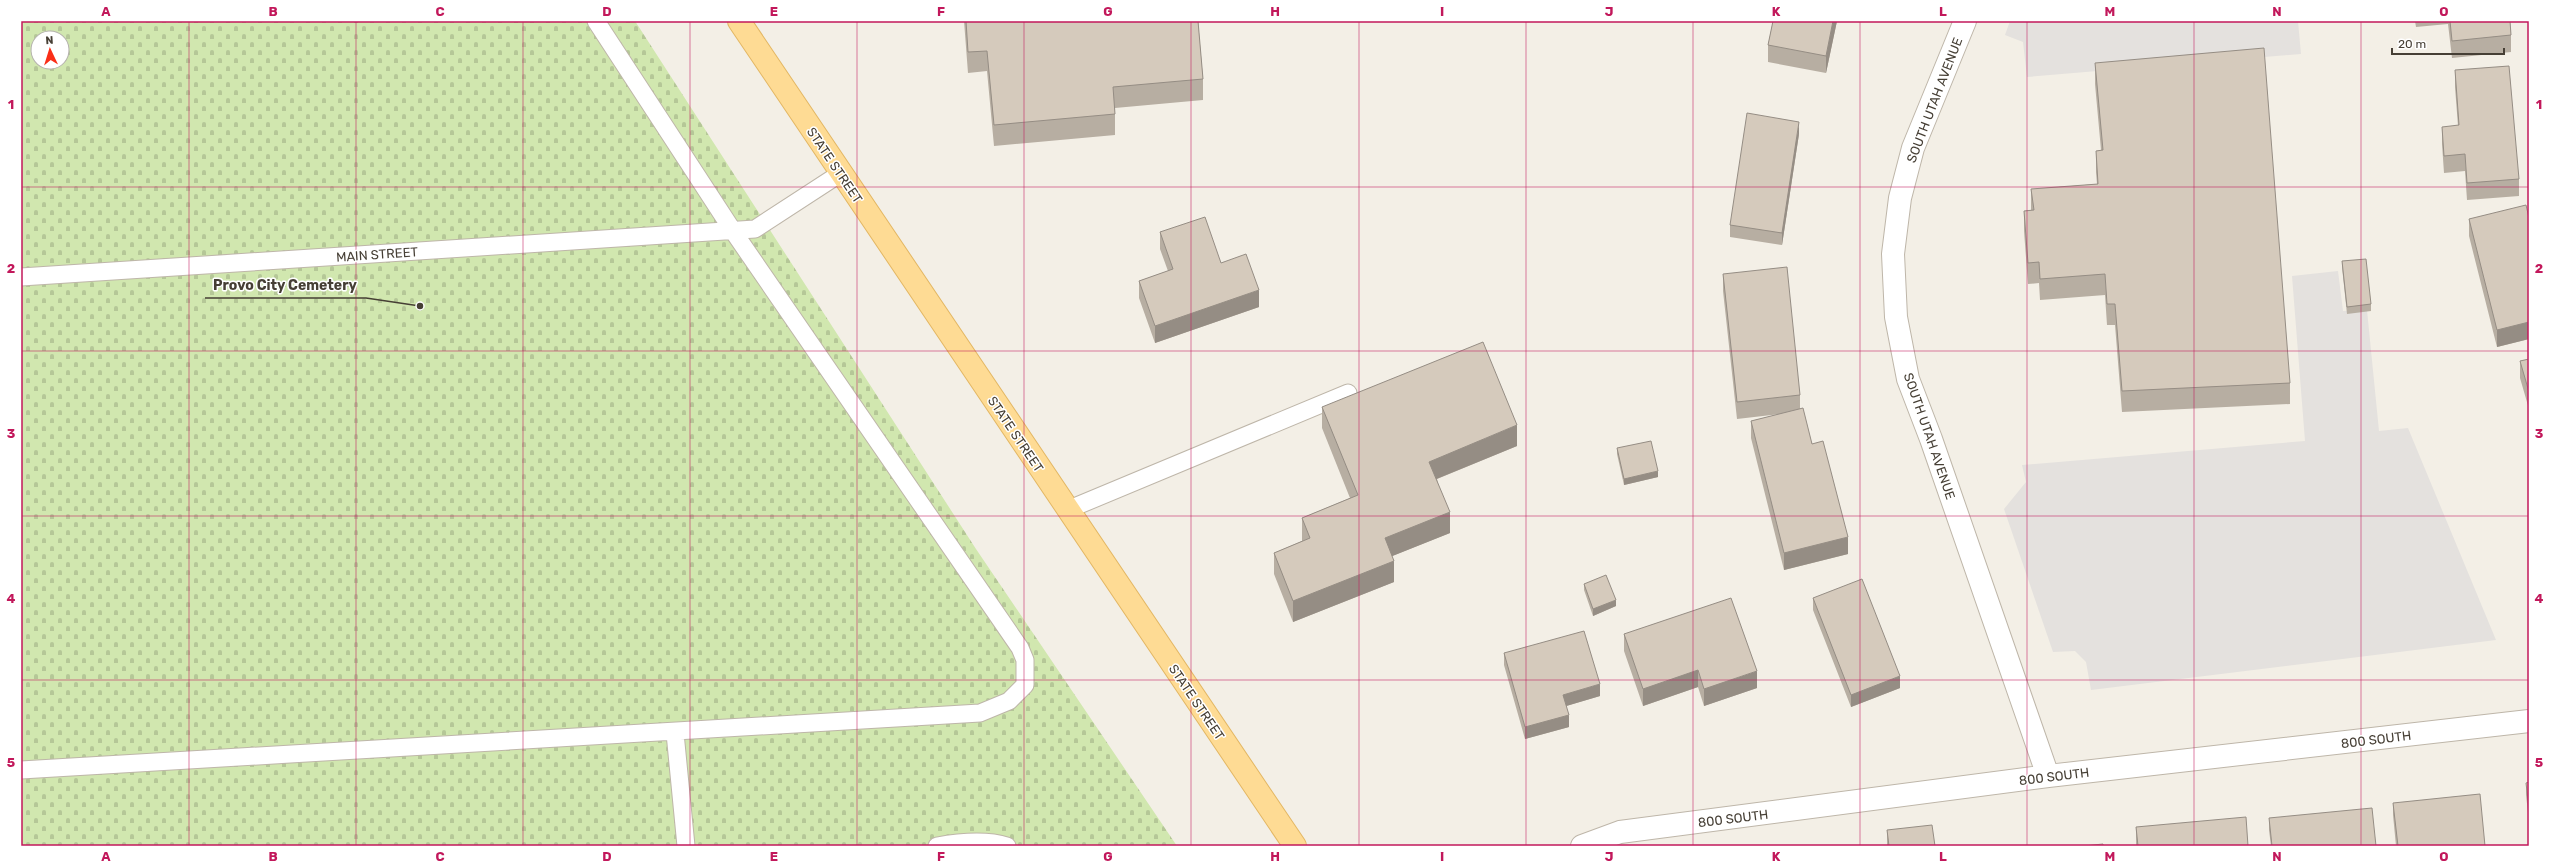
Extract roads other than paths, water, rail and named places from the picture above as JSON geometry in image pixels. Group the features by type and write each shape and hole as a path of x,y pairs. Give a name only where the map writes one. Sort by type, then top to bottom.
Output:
{"main road":[{"name":"STATE STREET","path":"739,21 1067,510 1295,846"}],"street":[{"name":"SOUTH UTAH AVENUE","path":"1965,21 1913,148 1900,198 1893,254 1896,317 1908,379 1934,446 2048,776"},
{"name":"800 SOUTH","path":"1582,846 1620,832 2048,776 2529,721"}],"lane":[{"path":"21,770 675,733 980,713 1009,701 1025,685 1026,673 1020,648 733,231 596,21"},
{"name":"MAIN STREET","path":"21,277 755,229 841,173"},
{"path":"1067,510 1348,393"},
{"path":"675,733 686,846"},
{"path":"937,846 959,842 999,844 1007,846"}],"place":[{"name":"Provo City Cemetery","path":"420,306"}]}
